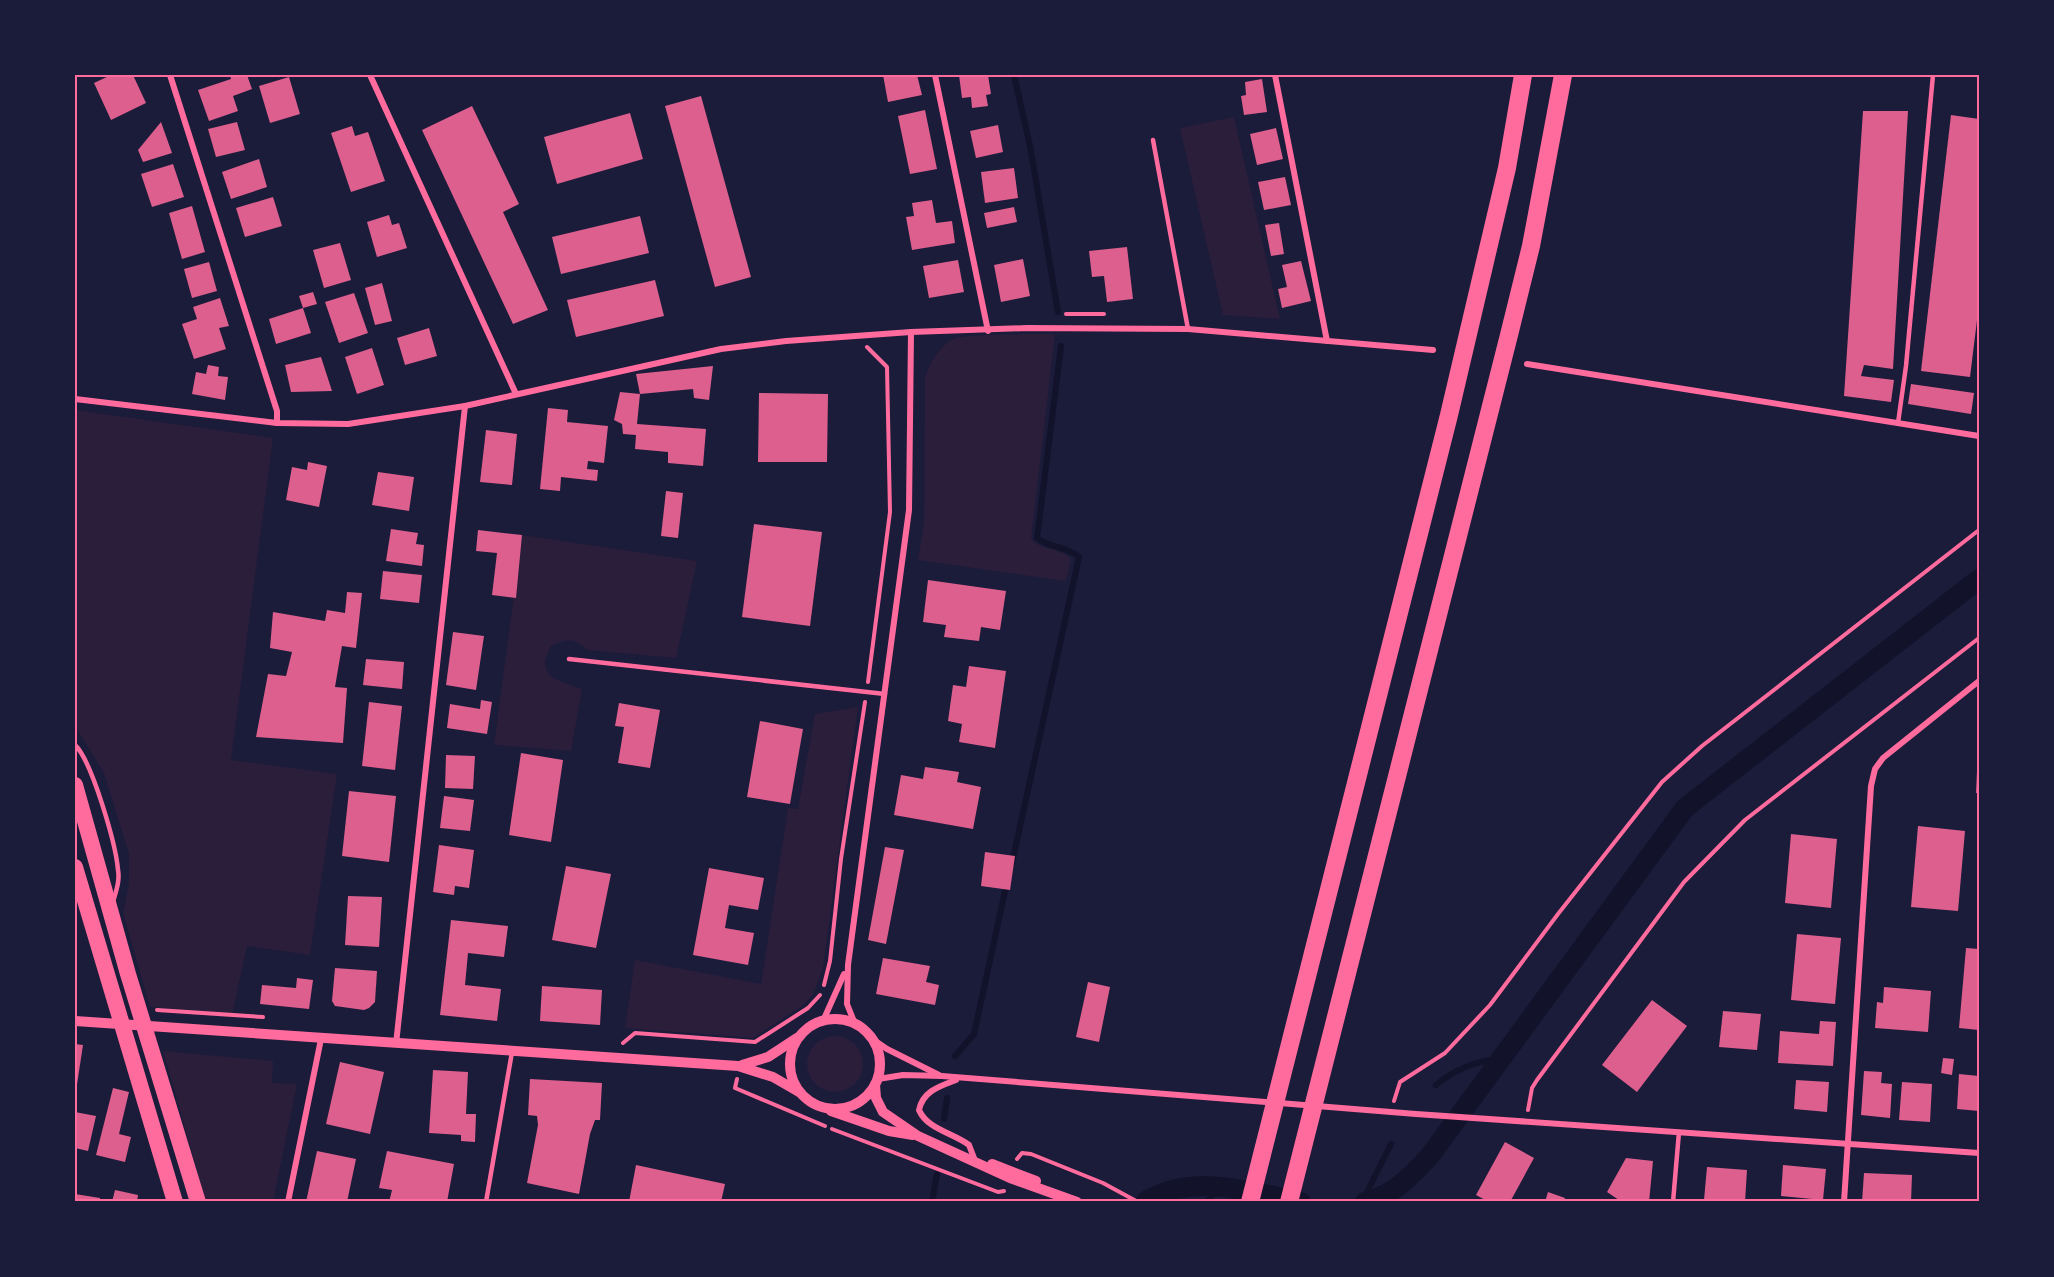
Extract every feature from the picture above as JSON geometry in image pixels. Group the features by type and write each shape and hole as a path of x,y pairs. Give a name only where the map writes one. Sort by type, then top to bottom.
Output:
{"highway":[{"path":"1250,1202 1283,1064 1449,415 1507,168 1523,75"},
{"path":"1289,1202 1515,313 1531,246 1563,75"},
{"path":"75,785 128,974 198,1202"},
{"path":"75,867 105,975 175,1202"}],"street":[{"path":"370,75 516,394"},
{"path":"935,75 988,331"},
{"path":"1275,75 1327,341"},
{"path":"173,76 277,411 277,423"},
{"path":"75,399 277,423 348,424 465,406 721,349 863,334 911,332 1188,329 1433,350"},
{"path":"911,332 910,501 848,965 847,1004 855,1024 871,1038 898,1056 942,1076"},
{"path":"1527,364 1979,436"},
{"path":"396,1045 465,406"},
{"path":"1844,1202 1871,786 1875,769 1883,758 1979,681"},
{"path":"823,1021 848,965"},
{"path":"738,1066 768,1057 810,1027 823,1021 834,1019 855,1024"},
{"path":"75,1021 396,1045 738,1066 773,1077 799,1092 811,1103 889,1131 918,1136 974,1158 1013,1170 1078,1202"},
{"path":"799,1092 792,1079 790,1065 792,1050 800,1036"},
{"path":"871,1038 878,1050 880,1065 876,1098 884,1112 918,1136"},
{"path":"288,1202 321,1039"},
{"path":"825,1108 840,1109 854,1105 866,1097 877,1082 903,1075 942,1076 1416,1114 1979,1153"},
{"path":"960,1078 931,1091 924,1097 919,1110 921,1116 932,1125 969,1145 974,1158"},
{"path":"958,1152 1010,1178 1078,1202"}],"lane":[{"path":"1898,423 1906,366 1933,75"},
{"path":"1153,140 1188,329"},
{"path":"569,659 885,694"},
{"path":"75,745 89,765 117,862 119,880 110,910"},
{"path":"486,1202 512,1052"},
{"path":"1673,1202 1679,1132"}],"path":[{"path":"618,1044 624,1043 635,1033 755,1042 808,1008 819,995 830,962 841,859 890,512 887,367 868,350 863,334"},
{"path":"1392,1111 1400,1082 1445,1053 1490,1005 1662,782 1702,746 1979,530"},
{"path":"1526,1122 1533,1088 1537,1080 1684,882 1744,820 1979,638"},
{"path":"145,1009 271,1018"},
{"path":"1017,1160 1022,1153 1031,1154 1103,1183 1138,1202"}],"shaded area":[{"path":"1234,117 1280,319 1223,315 1180,128"},
{"path":"1055,334 1031,539 1071,559 1066,581 918,560 924,524 925,377 930,366 939,350 953,339 977,335"},
{"path":"75,410 273,438 231,760 337,774 310,955 247,946 232,1015 150,1007 123,913 129,884 129,854 104,773 75,726"},
{"path":"522,535 697,561 676,658 587,650 579,643 570,640 551,646 546,657 547,671 557,680 582,689 571,751 494,745"},
{"path":"858,707 823,968 813,995 802,1006 753,1038 625,1028 635,960 761,984 788,808 798,809 815,714"},
{"path":"835,1036 846,1038 855,1044 861,1053 863,1064 861,1075 855,1084 846,1090 835,1092 824,1090 815,1084 809,1075 807,1064 809,1053 815,1044 824,1038"},
{"path":"163,1051 273,1061 272,1083 297,1084 273,1202 206,1202"}],"building":[{"path":"111,75 133,75 146,103 111,120 94,83"},
{"path":"230,75 247,75 252,89 233,96 238,111 209,121 198,90 231,79"},
{"path":"883,75 917,75 922,95 888,102"},
{"path":"959,75 988,75 991,94 986,95 988,106 972,108 971,97 962,98"},
{"path":"289,77 300,114 270,123 259,86"},
{"path":"1262,79 1267,112 1244,115 1241,96 1246,95 1245,82"},
{"path":"701,96 751,277 715,287 665,106"},
{"path":"472,106 519,204 503,212 548,310 513,324 422,130"},
{"path":"925,110 937,169 910,174 898,116"},
{"path":"1863,111 1908,111 1893,369 1864,365 1861,376 1894,380 1891,402 1844,396"},
{"path":"630,113 643,159 557,184 544,137"},
{"path":"1951,115 1979,119 1979,304 1970,377 1921,371"},
{"path":"161,122 172,153 143,162 138,150"},
{"path":"237,122 245,150 216,157 208,129"},
{"path":"998,125 1003,152 976,158 970,131"},
{"path":"352,126 355,136 368,132 385,181 351,192 331,133"},
{"path":"1276,128 1283,159 1257,165 1250,134"},
{"path":"259,159 267,187 231,199 222,172"},
{"path":"173,164 184,197 152,207 141,174"},
{"path":"1014,168 1018,198 985,203 981,172"},
{"path":"1285,177 1291,205 1264,210 1258,182"},
{"path":"273,197 282,226 245,237 236,208"},
{"path":"932,200 936,223 952,221 955,243 912,250 906,217 914,216 912,203"},
{"path":"192,206 205,252 182,259 169,213"},
{"path":"1014,207 1017,222 987,228 984,213"},
{"path":"389,215 392,225 399,223 407,248 377,257 367,222"},
{"path":"640,216 649,253 561,274 552,237"},
{"path":"1279,223 1284,254 1271,256 1265,225"},
{"path":"340,243 351,280 324,288 313,250"},
{"path":"1127,247 1133,299 1107,302 1104,276 1092,277 1089,251"},
{"path":"1023,259 1030,296 1001,302 994,265"},
{"path":"958,260 964,292 929,298 923,266"},
{"path":"1301,261 1311,301 1282,308 1278,289 1287,287 1282,265"},
{"path":"209,262 217,291 192,298 184,269"},
{"path":"655,280 664,316 576,337 567,300"},
{"path":"382,283 392,321 375,325 365,288"},
{"path":"313,292 317,304 303,308 299,296"},
{"path":"354,293 368,333 339,343 325,302"},
{"path":"220,298 229,326 219,328 226,349 194,359 182,324 197,319 193,307"},
{"path":"303,308 311,333 276,344 269,319"},
{"path":"429,328 437,356 405,365 397,338"},
{"path":"372,348 384,385 357,394 345,357"},
{"path":"321,357 332,391 291,392 285,365"},
{"path":"208,365 219,367 218,376 228,377 225,400 192,394 196,372 206,374"},
{"path":"713,366 709,400 694,398 693,389 640,394 636,374"},
{"path":"1911,384 1974,393 1971,414 1908,404"},
{"path":"620,392 640,394 637,424 706,429 703,466 668,463 668,452 635,449 636,435 623,434 622,424 614,420"},
{"path":"759,393 828,394 827,462 758,462"},
{"path":"548,408 568,410 567,422 608,426 604,463 588,461 587,469 598,470 597,481 561,477 560,491 540,489"},
{"path":"486,430 517,434 512,485 480,482"},
{"path":"308,462 327,466 319,507 286,500 292,467 307,470"},
{"path":"378,472 414,477 409,511 372,505"},
{"path":"666,491 683,493 678,538 661,536"},
{"path":"754,524 822,532 810,626 742,617"},
{"path":"391,529 418,533 416,544 424,545 422,566 386,561"},
{"path":"478,530 522,535 516,598 492,595 497,553 476,551"},
{"path":"383,571 422,575 419,603 380,599"},
{"path":"928,580 1006,591 1000,630 981,627 979,641 944,637 946,625 923,622"},
{"path":"347,592 362,593 356,648 342,646 335,687 347,688 343,743 256,737 268,674 286,676 292,652 270,648 273,612 325,621 327,610 345,613"},
{"path":"453,632 484,636 476,690 446,685"},
{"path":"366,659 404,662 402,689 363,685"},
{"path":"969,666 1006,671 995,748 959,742 962,724 948,721 953,685 966,687"},
{"path":"481,700 492,702 487,734 447,728 450,704 480,709"},
{"path":"369,702 402,706 395,770 362,766"},
{"path":"619,703 660,710 650,768 618,763 624,727 615,726"},
{"path":"760,721 803,729 790,804 747,797"},
{"path":"521,753 563,760 551,842 509,835"},
{"path":"446,755 475,756 473,789 445,788"},
{"path":"925,767 959,772 957,782 981,787 973,829 894,815 901,775 923,779"},
{"path":"1977,771 1979,771 1979,793 1976,793"},
{"path":"349,791 396,796 389,862 342,856"},
{"path":"444,796 474,800 470,831 440,828"},
{"path":"1918,826 1965,831 1958,911 1911,907"},
{"path":"1791,834 1837,839 1831,908 1785,903"},
{"path":"439,845 474,850 469,888 455,886 454,895 433,892"},
{"path":"885,847 904,850 886,944 868,940"},
{"path":"985,852 1015,856 1010,890 981,886"},
{"path":"566,866 611,874 596,948 552,940"},
{"path":"709,868 764,878 758,910 729,905 725,928 754,933 748,965 693,955"},
{"path":"348,896 382,897 379,947 345,945"},
{"path":"451,920 508,926 504,957 468,953 465,985 501,989 497,1021 440,1015"},
{"path":"1797,934 1841,938 1835,1004 1791,1000"},
{"path":"1966,948 1979,949 1979,1030 1959,1028"},
{"path":"883,958 930,966 926,982 939,985 935,1005 876,994"},
{"path":"335,968 377,971 375,1002 369,1008 364,1010 335,1006 332,1001"},
{"path":"297,978 313,980 309,1009 260,1004 262,985 296,988"},
{"path":"1088,982 1110,987 1099,1042 1076,1037"},
{"path":"542,986 602,990 600,1025 540,1021"},
{"path":"1884,987 1931,991 1928,1032 1875,1028 1877,1002 1883,1003"},
{"path":"1652,1000 1687,1026 1637,1092 1602,1065"},
{"path":"1723,1011 1761,1014 1757,1050 1719,1047"},
{"path":"1820,1021 1836,1022 1833,1066 1778,1063 1780,1031 1819,1034"},
{"path":"75,1044 83,1045 76,1091 75,1091"},
{"path":"1943,1058 1954,1059 1952,1075 1941,1073"},
{"path":"340,1062 384,1072 370,1134 326,1124"},
{"path":"433,1070 468,1072 466,1114 476,1114 475,1142 461,1141 461,1135 429,1133"},
{"path":"1864,1071 1882,1072 1881,1083 1892,1084 1890,1118 1861,1115"},
{"path":"1959,1074 1979,1076 1979,1111 1957,1109"},
{"path":"530,1079 602,1083 600,1120 595,1120 590,1134 579,1194 527,1183 538,1125 537,1116 528,1115"},
{"path":"1796,1080 1829,1082 1827,1112 1794,1109"},
{"path":"1902,1082 1932,1084 1930,1122 1899,1120"},
{"path":"113,1088 129,1092 119,1134 131,1137 125,1162 96,1155"},
{"path":"75,1112 96,1116 88,1151 75,1148"},
{"path":"1505,1142 1534,1158 1510,1202 1489,1202 1476,1195"},
{"path":"317,1151 356,1159 347,1202 306,1202"},
{"path":"387,1151 454,1164 447,1202 389,1202 392,1190 379,1188"},
{"path":"1626,1158 1653,1161 1649,1202 1622,1202 1607,1192"},
{"path":"636,1165 725,1184 721,1202 629,1202"},
{"path":"1783,1165 1826,1169 1823,1200 1781,1196"},
{"path":"1707,1167 1747,1170 1745,1202 1704,1200"},
{"path":"1864,1173 1912,1175 1911,1202 1862,1202"},
{"path":"115,1190 138,1195 137,1202 112,1202"},
{"path":"1548,1192 1565,1198 1564,1202 1545,1202"},
{"path":"75,1194 100,1198 100,1202 75,1202"}],"waterway":[{"path":"1014,75 1030,146 1058,312"},
{"path":"1012,863 1079,557 1037,538 1061,346"},
{"path":"1365,1202 1393,1190 1429,1157 1685,808 1979,579"},
{"path":"955,1056 974,1034 1007,882"},
{"path":"1436,1085 1465,1067 1499,1059"},
{"path":"944,1119 947,1098"},
{"path":"1362,1202 1391,1144"},
{"path":"932,1202 937,1174"},
{"path":"1146,1201 1172,1190 1204,1186 1237,1189 1301,1202"},
{"path":"1207,1202 1218,1188"}]}
